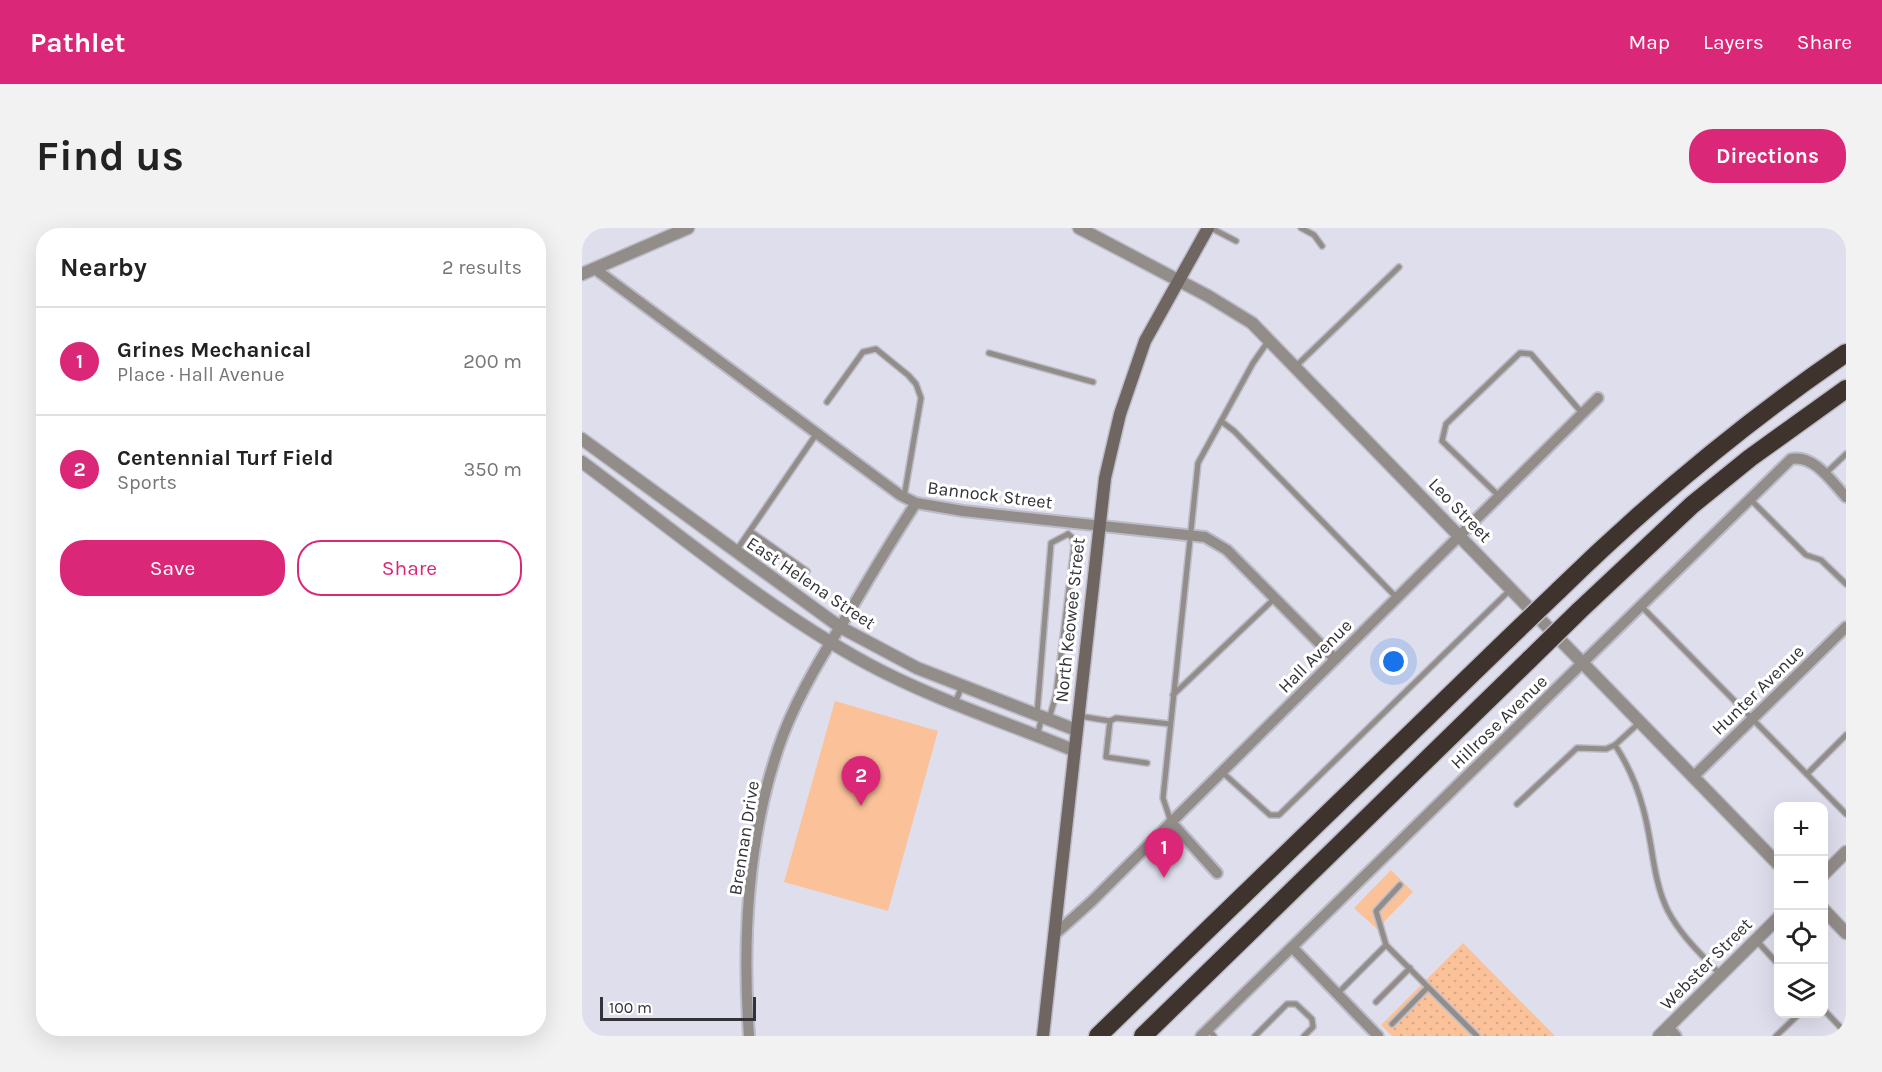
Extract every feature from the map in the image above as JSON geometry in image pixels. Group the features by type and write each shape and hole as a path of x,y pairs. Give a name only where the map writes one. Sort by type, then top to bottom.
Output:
{"highway":[{"path":"1098,1036 1647,506 1743,427 1846,354"},
{"path":"1143,1036 1579,611 1692,505 1750,458 1846,389"}],"main road":[{"name":"North Keowee Street","path":"1043,1036 1098,525 1112,441 1145,341 1176,281 1209,228"}],"street":[{"path":"582,274 688,228"},
{"name":"Leo Street","path":"1079,228 1241,315 1269,340 1774,859"},
{"name":"Bannock Street","path":"595,269 904,497 916,503 1206,537 1219,543 1335,659"},
{"name":"Hall Avenue","path":"1054,935 1598,398"},
{"name":"East Helena Street","path":"582,439 735,553 840,627 899,659 1076,730"},
{"name":"Hillrose Avenue","path":"1207,1034 1292,947 1791,459 1801,457 1813,463 1846,497"},
{"name":"East Helena Street","path":"582,462 724,567 831,642 890,675 1073,750"},
{"path":"608,481 619,467"},
{"name":"Brennan Drive","path":"749,1036 749,923 763,804 783,735 798,701 831,642 916,503"},
{"path":"724,567 735,553"},
{"name":"Hunter Avenue","path":"1693,777 1846,627"},
{"path":"1171,822 1217,873"},
{"path":"1828,870 1846,852"},
{"path":"1828,914 1846,933"},
{"name":"Webster Street","path":"1668,1033 1721,975 1774,923"},
{"path":"1292,947 1378,1036"}],"lane":[{"path":"1209,228 1236,241"},
{"path":"1301,228 1314,235 1322,246"},
{"path":"1295,368 1399,267"},
{"path":"1171,822 1162,798 1198,464 1252,363 1269,340"},
{"path":"827,402 863,352 876,349 916,384 921,398 904,497"},
{"path":"989,353 1093,381"},
{"path":"1499,496 1442,441 1446,424 1520,353 1532,354 1583,413"},
{"path":"1221,422 1234,431 1397,598"},
{"path":"735,553 816,433"},
{"path":"1825,474 1846,454"},
{"path":"1750,499 1806,555 1821,560 1846,584"},
{"path":"1068,534 1070,522"},
{"path":"750,531 807,571"},
{"path":"1037,735 1043,718 1056,695 1074,547 1073,538 1068,534"},
{"path":"1043,718 1052,543 1068,534"},
{"path":"1222,771 1270,815 1279,815 1511,589"},
{"path":"1173,695 1275,598"},
{"path":"1641,606 1751,720 1846,813"},
{"path":"955,703 962,686"},
{"path":"1078,716 1110,721 1116,718 1170,724"},
{"path":"1110,721 1106,757 1147,763"},
{"path":"1517,804 1576,748 1606,749 1615,745 1640,722"},
{"path":"1807,774 1846,735"},
{"path":"1615,745 1630,770 1644,809 1656,878 1668,911 1689,942 1721,975"},
{"path":"1400,885 1376,911 1386,945 1477,1036"},
{"path":"1756,940 1774,959"},
{"path":"1337,994 1386,945"},
{"path":"1376,1002 1410,968"},
{"path":"1392,1024 1428,987"},
{"path":"1255,1036 1287,1004 1296,1004 1312,1019 1313,1026 1304,1036"},
{"path":"1828,1014 1846,1033"},
{"path":"1776,1036 1795,1018"}],"shaded area":[{"path":"835,701 938,731 888,911 784,882"},
{"path":"1391,870 1413,892 1377,929 1354,908"},
{"path":"1463,943 1555,1036 1392,1036 1381,1025"}],"place":[{"name":"Centennial Turf Field","path":"861,806"},
{"name":"Grines Mechanical","path":"1164,878"}]}
